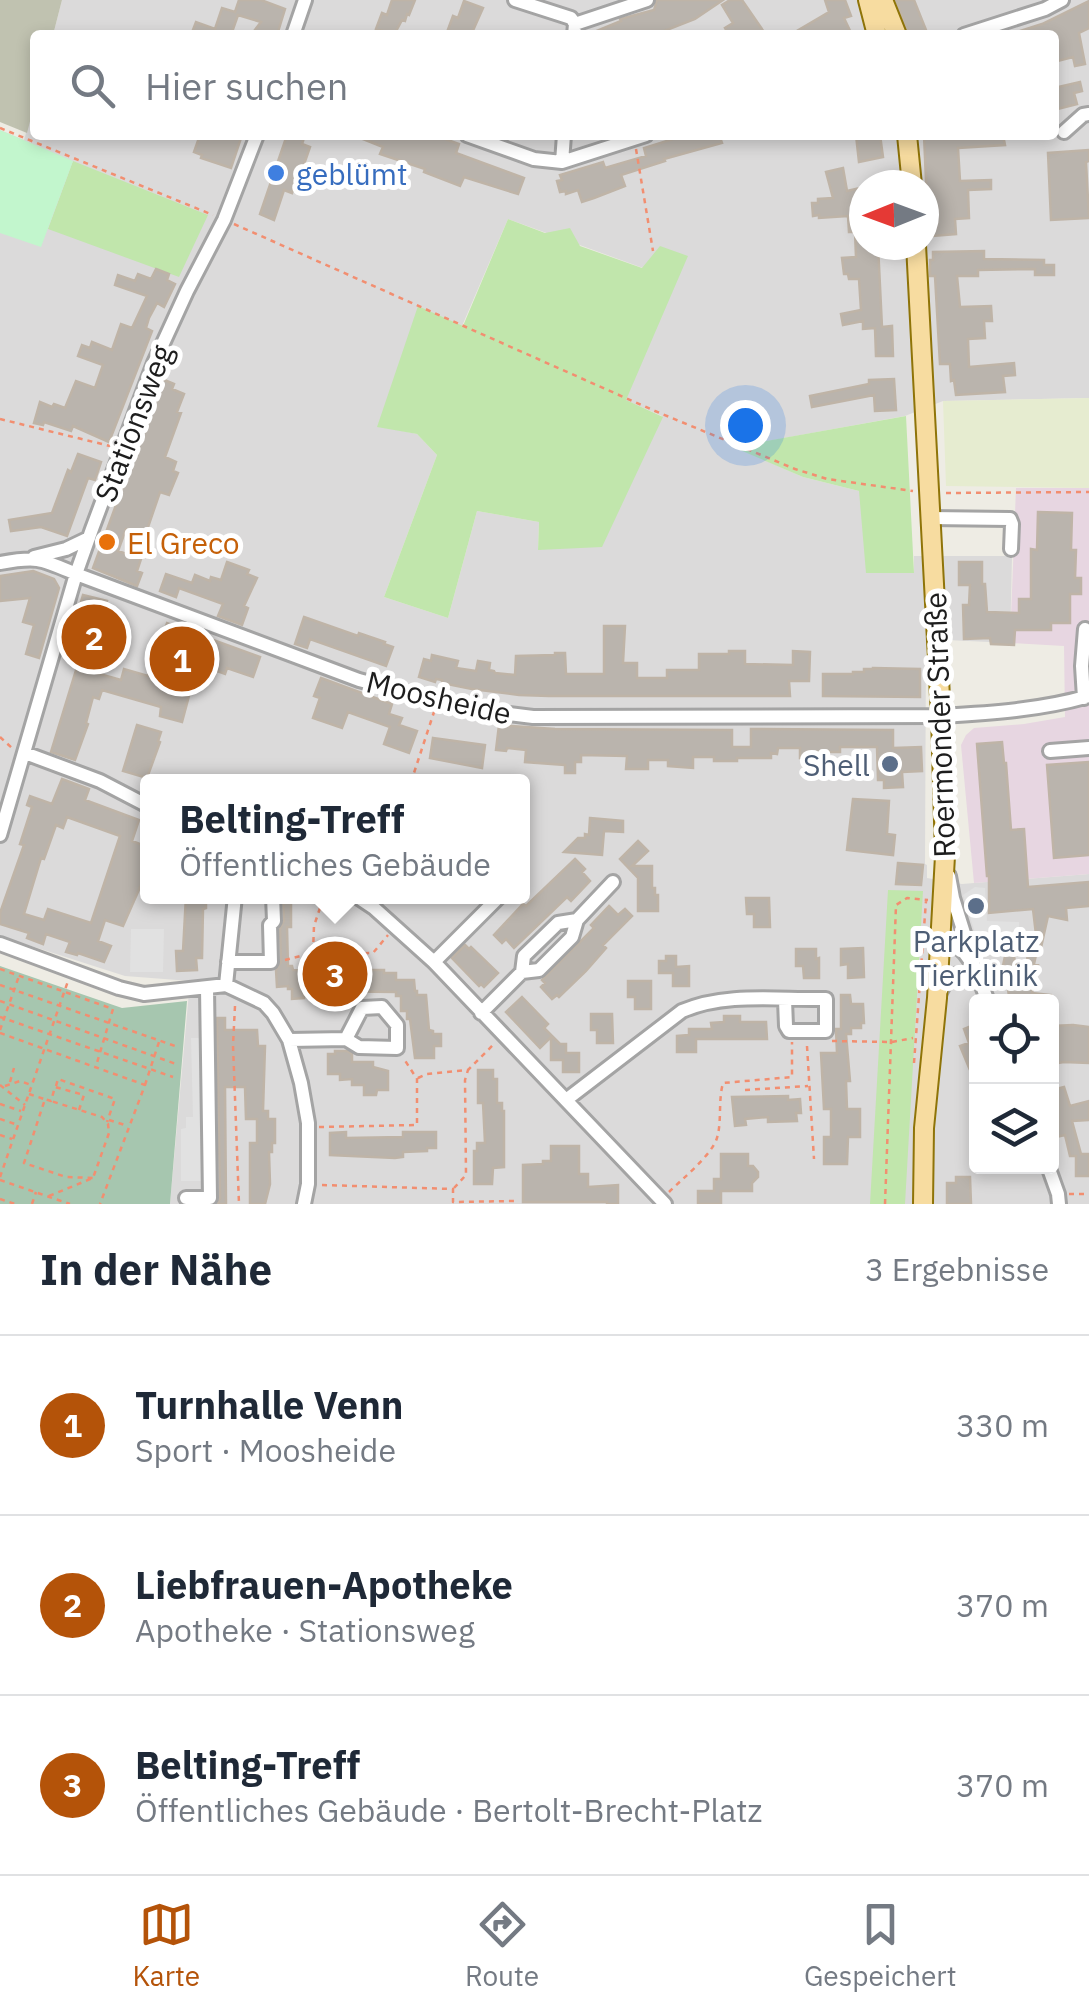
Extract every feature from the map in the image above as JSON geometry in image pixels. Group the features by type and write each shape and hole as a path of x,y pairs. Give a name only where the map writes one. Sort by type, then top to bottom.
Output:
{"main road":[{"path":"868,0 877,30"},
{"path":"883,0 895,30"},
{"path":"908,140 910,170"},
{"name":"Roermonder Straße","path":"917,260 945,856 934,901 941,937 924,1128 923,1204"}],"street":[{"path":"295,30 304,0"},
{"path":"515,0 570,18 574,30 645,0"},
{"path":"980,30 1062,0"},
{"path":"1064,132 1089,114"},
{"name":"Stationsweg","path":"0,835 89,538 154,363 224,220 255,140"},
{"path":"481,140 534,159 562,162 631,140"},
{"path":"562,162 564,140"},
{"path":"930,518 1010,520 1011,549"},
{"path":"0,563 66,549 89,538"},
{"name":"Moosheide","path":"26,558 44,560 359,680 468,710 533,717 941,716 1005,712 1086,697"},
{"path":"1084,629 1082,666 1086,697"},
{"path":"1050,751 1089,748"},
{"path":"25,754 100,782 140,802"},
{"path":"945,856 985,994"},
{"path":"481,1013 522,972 524,956 558,923 577,920 613,882"},
{"path":"231,987 228,962 234,904"},
{"path":"228,962 271,962 273,904"},
{"path":"368,904 434,962 662,1200"},
{"path":"434,962 492,904"},
{"path":"941,937 962,948 976,970"},
{"path":"0,944 144,994 231,987 264,1003 289,1040 301,1083 308,1127 304,1204"},
{"path":"936,998 948,978 976,970"},
{"path":"186,1198 210,1198 206,988"},
{"path":"566,1100 682,1012 700,1004 720,999 826,999 826,1031 799,1032 786,1026 785,1000"},
{"path":"289,1040 346,1039 359,1047 397,1048 397,1025 382,1007 362,1008 346,1039"},
{"path":"1050,1174 1058,1199"}],"path":[{"path":"0,128 224,220 620,396 795,469 827,480 918,492"},
{"path":"640,140 653,251"},
{"path":"0,419 122,449"},
{"path":"941,493 1089,492"},
{"path":"414,774 438,702"},
{"path":"885,1204 896,905 907,898 934,901 914,1074"},
{"path":"313,953 314,926 321,904"},
{"path":"271,962 313,953 373,952 396,926"},
{"path":"0,968 114,1009 96,1068"},
{"path":"70,1204 0,1178 72,970"},
{"path":"20,976 0,1032 144,1085"},
{"path":"0,985 178,1047"},
{"path":"231,987 238,1204"},
{"path":"0,1001 176,1064"},
{"path":"2,1018 173,1077"},
{"path":"826,1031 833,1042 916,1038"},
{"path":"799,1032 809,1086 814,1159"},
{"path":"662,1200 717,1139 724,1083 792,1077 799,1032"},
{"path":"503,1035 468,1070 465,1080 466,1175 453,1189 453,1203 515,1204"},
{"path":"100,1204 160,1041"},
{"path":"308,1127 417,1125 417,1079 397,1048"},
{"path":"10,1083 14,1068"},
{"path":"417,1079 427,1074 468,1070"},
{"path":"49,1196 93,1178 114,1099 58,1080 24,1163 66,1177 93,1178"},
{"path":"24,1108 2,1086 20,1081 32,1085"},
{"path":"745,1090 809,1086"},
{"path":"55,1087 84,1095 79,1110"},
{"path":"29,1094 128,1126"},
{"path":"0,1104 24,1108"},
{"path":"0,1120 18,1125"},
{"path":"0,1135 13,1140"},
{"path":"308,1184 453,1189"},
{"path":"32,1204 36,1192"},
{"path":"1058,1199 1089,1194"},
{"path":"0,1198 16,1204"}],"shaded area":[{"path":"0,0 62,0 54,30 30,30 27,133 0,122"},
{"path":"62,0 1089,0 1089,398 943,401 905,416 735,447 803,477 859,491 914,573 914,556 1012,556 1010,643 926,639 925,864 927,878 962,884 1089,874 1089,1204 170,1204 190,981 125,976 0,936 0,130 24,140 30,119 30,140 1059,140 1059,30 54,30","holes":["508,219 643,268 625,400 662,416 538,549 539,522 477,511 448,618 384,597 437,455 417,434 378,426 419,307 462,326"]},
{"path":"1089,398 1089,488 946,486 943,401"},
{"path":"1016,488 1089,488 1089,874 974,883 961,745 966,735 974,728 1065,717 1064,646 1010,643"},
{"name":"Parkplatz Tierklinik","path":"975,887 985,888 987,921 1019,922 1019,940 978,942 963,895"},
{"path":"131,929 164,929 163,972 130,972"},
{"path":"191,1038 202,1038 203,1181 181,1181 181,1129 186,1128 186,1117 193,1117"}],"green space":[{"path":"0,130 73,161 41,247 0,233"},
{"path":"73,161 208,215 179,277 48,229"},
{"path":"508,219 545,233 570,228 580,246 642,268 660,246 688,256 626,400 663,417 602,547 538,550 539,522 477,511 448,618 384,597 437,455 417,434 377,427 418,306 463,326"},
{"path":"906,416 914,573 866,573 859,491 803,477 733,447"},
{"path":"888,890 923,891 905,1204 870,1204"},
{"path":"0,966 122,1008 187,1001 170,1204 0,1204"}],"building":[{"path":"239,0 261,0 285,9 279,30 255,30 261,22 238,15 233,30 193,30 196,22 215,29 222,8 235,12"},
{"path":"392,0 415,0 397,30 376,29 382,13 387,15"},
{"path":"657,0 723,0 695,19 667,30 599,30 620,19 654,10"},
{"path":"742,0 763,30 726,30 733,23 722,5"},
{"path":"825,0 845,0 851,16 844,18 850,30 798,30 829,12"},
{"path":"896,0 914,0 926,30 907,30"},
{"path":"464,1 483,8 473,30 448,30 453,16 458,18"},
{"path":"1089,1 1089,28 1079,33 1085,64 1075,66 1073,57 1059,61 1059,30 1023,30"},
{"path":"1080,82 1082,91 1074,93 1077,104 1059,109 1059,87"},
{"path":"198,140 240,140 231,168 194,152"},
{"path":"285,140 303,140 302,144 310,147 292,193 284,190 274,220 260,214"},
{"path":"366,140 448,140 459,144 456,153 524,178 518,194 464,177 460,186 380,154 383,147"},
{"path":"670,140 722,143 621,175 625,186 582,202 578,190 560,192 560,175 603,162 605,168 646,156 644,148"},
{"path":"857,140 881,140 883,157 859,162"},
{"path":"924,140 1004,140 1005,145 958,148 960,181 991,180 991,189 968,190 969,218 955,219 956,234 939,235 939,170 926,170"},
{"path":"1089,150 1089,218 1051,220 1048,153"},
{"path":"843,168 849,191 849,232 848,216 813,216 812,203 833,198 826,172"},
{"path":"984,251 984,259 1044,260 1044,265 1054,265 1054,275 1035,275 1035,269 978,270 978,276 957,276 960,307 991,306 992,321 984,321 985,338 968,339 969,367 1014,363 1015,375 1003,376 1005,392 956,395 950,364 940,364 935,276 930,276 930,260 939,260 939,252"},
{"path":"842,258 879,260 882,327 892,326 893,356 876,356 875,328 863,329 863,321 843,325 841,314 861,310 859,279 849,279 844,274"},
{"path":"156,269 169,274 167,280 175,284 164,307 157,303 149,318 146,328 152,331 109,442 73,426 71,431 44,422 34,423 40,402 65,408 76,381 95,388 103,365 78,356 82,345 90,348 92,342 112,350 121,324 132,328 147,296 115,285 118,275 135,281 138,274 151,279"},
{"path":"162,379 184,394 165,457 176,462 173,471 178,473 169,495 160,492 145,536 126,529 118,551 141,559 137,571 142,573 137,586 93,568"},
{"path":"894,379 896,410 875,411 874,395 812,407 810,396 869,384 869,380"},
{"path":"78,454 101,462 95,480 88,478 67,536 41,527 11,531 9,520 52,513"},
{"path":"1038,512 1072,513 1071,550 1076,550 1075,578 1081,578 1081,594 1070,594 1070,623 1051,623 1051,630 1015,630 1014,645 991,644 990,638 964,639 963,605 969,605 970,585 959,585 959,562 982,562 987,612 1019,613 1019,599 1031,599 1031,549 1037,550"},
{"path":"227,562 249,570 247,574 257,578 244,606 248,608 242,625 218,616 223,604 179,588 176,597 160,591 166,574 192,583 195,575 210,581 211,577 221,580"},
{"path":"33,571 54,579 59,588 39,658 26,654 34,625 23,622 30,598 0,601 0,576"},
{"path":"83,595 107,601 89,662 99,665 96,673 121,680 124,669 148,676 167,623 260,657 253,677 227,668 225,674 206,667 199,683 193,681 182,722 160,716 161,707 102,690 99,699 93,697 75,760 51,752 80,657 66,653"},
{"path":"304,617 385,642 393,647 386,666 310,639 307,648 295,644"},
{"path":"604,626 625,626 623,663 637,663 637,678 667,678 667,670 699,670 699,654 729,651 745,651 745,664 793,665 793,651 810,652 809,681 789,681 790,696 549,696 472,689 419,677 424,659 431,661 432,655 458,661 456,668 476,671 478,661 490,663 489,670 495,673 515,675 516,656 555,653 565,653 566,674 604,674"},
{"path":"873,668 920,669 920,697 823,696 823,674 853,674"},
{"path":"321,678 392,704 389,714 402,718 399,725 417,731 409,753 384,744 390,727 348,712 342,728 313,718 320,698 314,696"},
{"path":"137,725 161,732 148,774 123,771"},
{"path":"499,725 732,730 732,747 751,747 751,729 893,730 893,748 921,747 922,771 902,772 903,787 884,788 884,780 878,780 877,747 840,747 840,752 813,752 812,758 800,758 800,748 778,748 771,758 737,761 693,757 693,768 668,766 668,760 648,760 648,769 626,769 627,756 581,755 581,762 575,762 575,773 565,773 565,765 525,762 526,750 496,750"},
{"path":"433,738 485,745 482,768 430,758"},
{"path":"1002,742 1011,830 1024,829 1028,887 1089,882 1089,906 1066,908 1067,920 1048,916 1034,964 1038,965 1032,993 1042,994 1009,994 1006,977 1001,975 1010,933 1019,985 1028,984 1027,941 1037,943 1033,909 989,913 977,744"},
{"path":"1089,762 1089,855 1054,858 1047,765"},
{"path":"62,779 89,789 85,800 139,820 132,841 140,844 140,887 123,926 105,920 98,941 111,946 104,962 66,952 70,942 46,934 43,944 27,938 29,933 0,924 0,913 24,845 20,844 32,807 27,805 30,796 52,804","holes":["67,817 120,836 91,923 48,909 44,920 24,914 41,858 44,859 56,825 63,828"]},
{"path":"853,799 889,801 887,834 895,835 893,855 847,850"},
{"path":"590,818 623,821 623,832 604,831 602,855 564,852 578,838 589,835"},
{"path":"638,841 648,851 632,866 652,866 658,911 638,911 638,878 620,859"},
{"path":"575,859 585,869 582,872 590,881 571,901 567,897 514,948 506,939 502,943 494,935 523,904 530,902"},
{"path":"898,863 923,865 921,885 896,884"},
{"path":"746,898 769,898 770,927 754,927 754,914 747,914"},
{"path":"186,904 206,904 202,958 196,958 197,970 177,971 176,951 183,951"},
{"path":"283,904 291,904 288,966 293,970 329,971 329,962 341,962 344,973 384,970 396,973 396,980 414,980 417,995 426,995 429,1030 441,1034 441,1046 434,1046 434,1058 415,1058 410,1019 407,1011 401,1011 401,996 396,996 396,992 304,991 304,998 292,999 292,989 277,987 280,929"},
{"path":"609,906 618,915 625,909 632,916 603,945 606,948 586,971 552,999 541,987 545,983 542,980 594,928 591,925"},
{"path":"465,945 498,973 484,987 452,958"},
{"path":"863,948 864,977 848,978 848,964 841,965 841,949"},
{"path":"796,949 816,949 819,978 804,978 803,966 796,966"},
{"path":"666,956 676,956 676,967 689,966 689,986 673,986 673,973 659,973 659,961 666,961"},
{"path":"628,981 651,981 651,1009 635,1009 635,997 628,997"},
{"path":"841,995 850,995 851,1004 863,1004 864,1023 846,1034 850,1081 846,1081 847,1109 860,1109 860,1137 848,1137 847,1164 824,1164 824,1137 831,1137 831,1109 824,1109 821,1053 837,1053"},
{"path":"522,997 548,1024 544,1028 560,1044 566,1044 566,1053 579,1053 579,1072 563,1072 563,1060 551,1060 551,1037 540,1048 506,1012"},
{"path":"591,1014 612,1014 613,1043 597,1043 597,1030 591,1030"},
{"path":"724,1016 740,1016 740,1022 766,1022 767,1039 696,1039 696,1052 677,1052 677,1036 689,1035 689,1029 712,1029 711,1023 724,1022"},
{"path":"217,1018 225,1018 225,1030 257,1030 258,1046 265,1046 263,1111 268,1111 268,1119 275,1119 275,1143 269,1152 270,1184 265,1204 250,1204 250,1143 257,1143 257,1119 246,1119 245,1087 225,1087 226,1204 218,1204"},
{"path":"1059,1026 1089,1027 1089,1063 1059,1063"},
{"path":"969,1043 969,1068 960,1046"},
{"path":"328,1054 352,1054 352,1062 373,1062 373,1067 388,1071 388,1090 364,1095 364,1085 352,1085 352,1079 340,1080 340,1074 328,1074"},
{"path":"478,1070 493,1070 497,1103 502,1103 504,1111 504,1167 493,1168 492,1184 474,1184 474,1151 477,1143 485,1143 483,1103 478,1103"},
{"path":"1064,1087 1070,1106 1089,1101 1089,1120 1072,1121 1081,1154 1089,1154 1089,1176 1076,1176 1076,1156 1070,1156 1065,1135 1059,1136 1059,1088"},
{"path":"788,1096 788,1100 800,1099 797,1121 768,1122 768,1117 745,1119 746,1125 735,1126 732,1097"},
{"path":"346,1132 346,1138 436,1132 436,1148 403,1152 403,1157 395,1158 330,1155 330,1133"},
{"path":"551,1146 579,1146 579,1174 588,1174 588,1187 618,1185 618,1204 523,1202 523,1165 551,1161"},
{"path":"721,1154 748,1154 748,1166 758,1172 752,1191 721,1191 721,1204 698,1204 698,1191 714,1191 714,1179 721,1179"},
{"path":"956,1177 970,1177 971,1204 947,1204 947,1183 956,1183"}],"place":[{"name":"geblümt","path":"276,173"},
{"name":"El Greco","path":"107,542"},
{"name":"Liebfrauen-Apotheke","path":"94,637"},
{"name":"Turnhalle Venn","path":"182,659"},
{"name":"Shell","path":"890,764"},
{"name":"Parkplatz Tierklinik","path":"976,906"},
{"name":"Belting-Treff","path":"335,974"}]}
